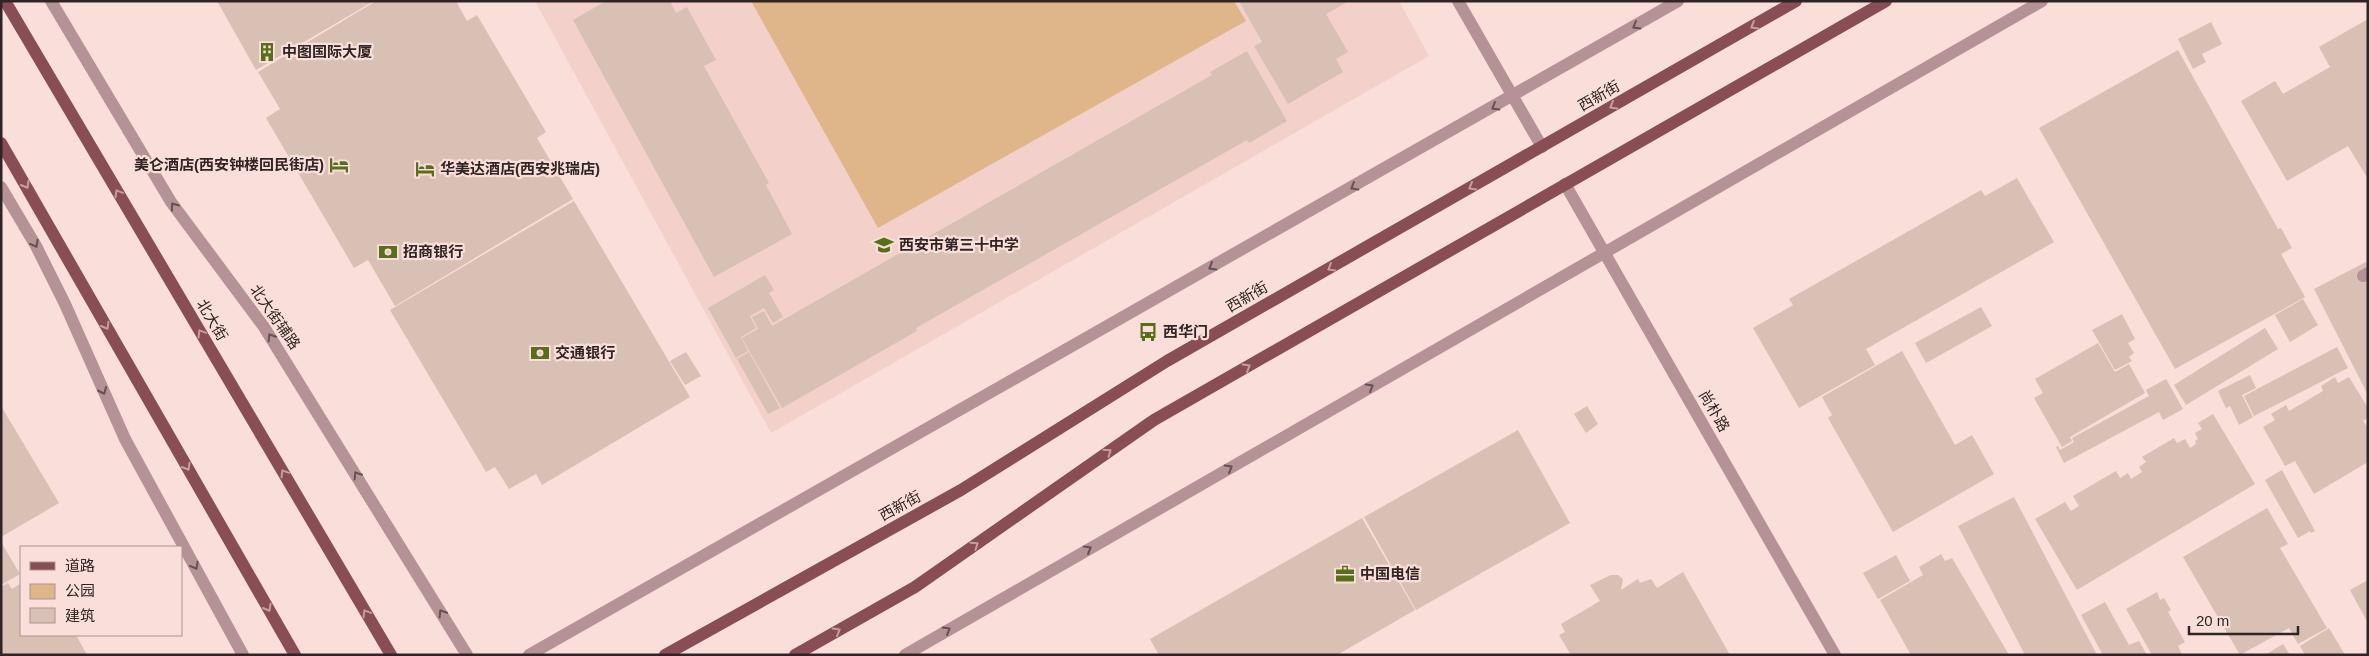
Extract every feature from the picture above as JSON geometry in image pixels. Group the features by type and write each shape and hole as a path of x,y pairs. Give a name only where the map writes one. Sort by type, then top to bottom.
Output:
{"main road":[{"name":"北大街","path":"5,1 391,655"},
{"name":"西新街","path":"665,655 961,490 1167,361 1796,1"},
{"path":"795,655 915,587 1154,420 1886,1"},
{"path":"1,143 295,655"}],"street":[{"name":"北大街辅路","path":"51,1 171,202 264,327 467,655"},
{"path":"1458,1 1542,147"},
{"path":"529,655 1678,1"},
{"path":"905,655 2042,1"},
{"name":"尚朴路","path":"1564,184 1835,655"},
{"path":"1,187 36,246 61,296 125,439 243,655"}],"shaded area":[{"name":"西安市第三十中学","path":"535,1 1399,1 1429,56 771,433"}],"green space":[{"path":"751,1 1234,1 1246,21 878,228"}],"building":[{"name":"中图国际大厦","path":"217,1 374,1 256,70"},
{"name":"华美达酒店(西安兆瑞店)","path":"376,1 456,1 467,21 477,15 546,132 537,138 573,199 395,306 368,260 354,268 266,118 280,109 258,72"},
{"path":"606,1 670,1 676,13 687,7 716,60 704,66 769,183 766,185 792,234 714,277 573,20"},
{"path":"1239,1 1349,1 1326,14 1348,52 1336,59 1343,72 1288,104 1254,46 1262,42"},
{"path":"2368,19 2368,179 2348,146 2287,181 2241,101 2275,81 2283,94 2330,67 2319,47"},
{"path":"2211,22 2222,44 2202,54 2206,62 2193,69 2178,39"},
{"path":"2178,50 2278,229 2281,228 2292,248 2281,254 2305,297 2175,369 2039,128"},
{"path":"1247,51 1287,121 1249,143 1247,140 916,328 917,331 782,408 742,338 758,329 752,317 764,311 772,326 1212,75 1210,72"},
{"path":"2017,178 2054,242 1866,349 1875,365 1799,408 1753,328 1793,305 1789,299 1981,190 1985,196"},
{"name":"交通银行","path":"574,201 690,397 542,485 536,474 509,489 495,467 486,472 390,310"},
{"path":"2368,261 2368,395 2314,289"},
{"path":"765,275 774,290 769,293 783,317 773,323 764,308 750,316 756,328 741,337 748,351 736,358 708,308"},
{"path":"2303,299 2318,325 2290,342 2275,315"},
{"path":"1981,307 1992,326 1926,363 1915,343"},
{"path":"2122,314 2135,339 2128,343 2134,353 2129,357 2132,361 2115,370 2092,330"},
{"path":"2265,328 2278,349 2186,405 2174,385"},
{"path":"2098,343 2115,372 2129,364 2145,393 2070,437 2072,441 2062,447 2034,398 2043,393 2035,379"},
{"path":"2337,347 2348,368 2254,416 2244,396"},
{"path":"1902,351 1955,445 1972,435 1994,474 1893,532 1828,418 1832,415 1822,397"},
{"path":"686,352 701,376 685,385 670,361"},
{"path":"749,352 780,408 768,414 737,359"},
{"path":"2250,375 2256,388 2242,395 2253,417 2239,425 2230,406 2226,408 2218,391"},
{"path":"2335,377 2338,383 2349,377 2368,408 2368,418 2363,421 2368,428 2368,462 2314,494 2295,461 2285,466 2263,427 2275,420 2271,414 2286,405 2289,411 2323,391 2321,386"},
{"path":"2166,379 2183,409 2163,420 2159,412 2064,463 2056,447 2058,446 2060,450 2074,442 2072,438 2149,396 2146,390"},
{"path":"1,406 59,503 1,537"},
{"path":"1587,406 1598,424 1586,433 1574,414"},
{"path":"2213,414 2255,484 2077,590 2035,519 2065,502 2071,511 2079,506 2073,496 2116,471 2120,478 2128,473 2131,479 2142,472 2139,467 2146,462 2142,457 2174,438 2177,443 2185,439 2190,448 2196,444 2195,441 2198,439 2195,433 2202,429 2198,423"},
{"path":"1518,430 1570,523 1416,610 1364,517"},
{"path":"2282,470 2315,531 2311,533 2310,531 2298,538 2265,480"},
{"path":"2014,497 2097,655 2025,655 1958,526"},
{"path":"2267,508 2288,544 2280,548 2327,628 2298,644 2289,628 2240,655 2183,557"},
{"path":"1362,518 1415,610 1337,655 1159,655 1150,639"},
{"path":"1,542 20,574 1,585"},
{"path":"1941,554 1945,561 1952,558 2009,655 1911,655 1880,600 1923,575 1919,567"},
{"path":"1896,555 1910,581 1878,599 1863,573"},
{"path":"1683,572 1730,655 1571,655 1559,635 1565,632 1561,624 1600,601 1590,585 1611,575 1618,575 1623,579 1621,590 1638,579 1640,583 1651,579 1657,588"},
{"path":"2368,580 2368,623 2350,590"},
{"path":"8,583 12,589 20,584 20,636 77,636 87,655 1,655 1,587"},
{"path":"2157,592 2160,600 2164,598 2171,610 2168,612 2185,642 2178,646 2182,655 2152,655 2126,609"},
{"path":"2105,602 2129,645 2139,641 2147,655 2103,655 2081,615"},
{"path":"2329,628 2345,655 2305,655 2300,646"},
{"path":"2283,644 2290,655 2265,655"}],"place":[{"name":"中图国际大厦","path":"267,52"},
{"name":"美仑酒店(西安钟楼回民街店)","path":"339,165"},
{"name":"华美达酒店(西安兆瑞店)","path":"425,169"},
{"name":"西安市第三十中学","path":"884,245"},
{"name":"招商银行","path":"388,252"},
{"name":"西华门","path":"1148,332"},
{"name":"交通银行","path":"540,353"},
{"name":"中国电信","path":"1345,574"}]}
